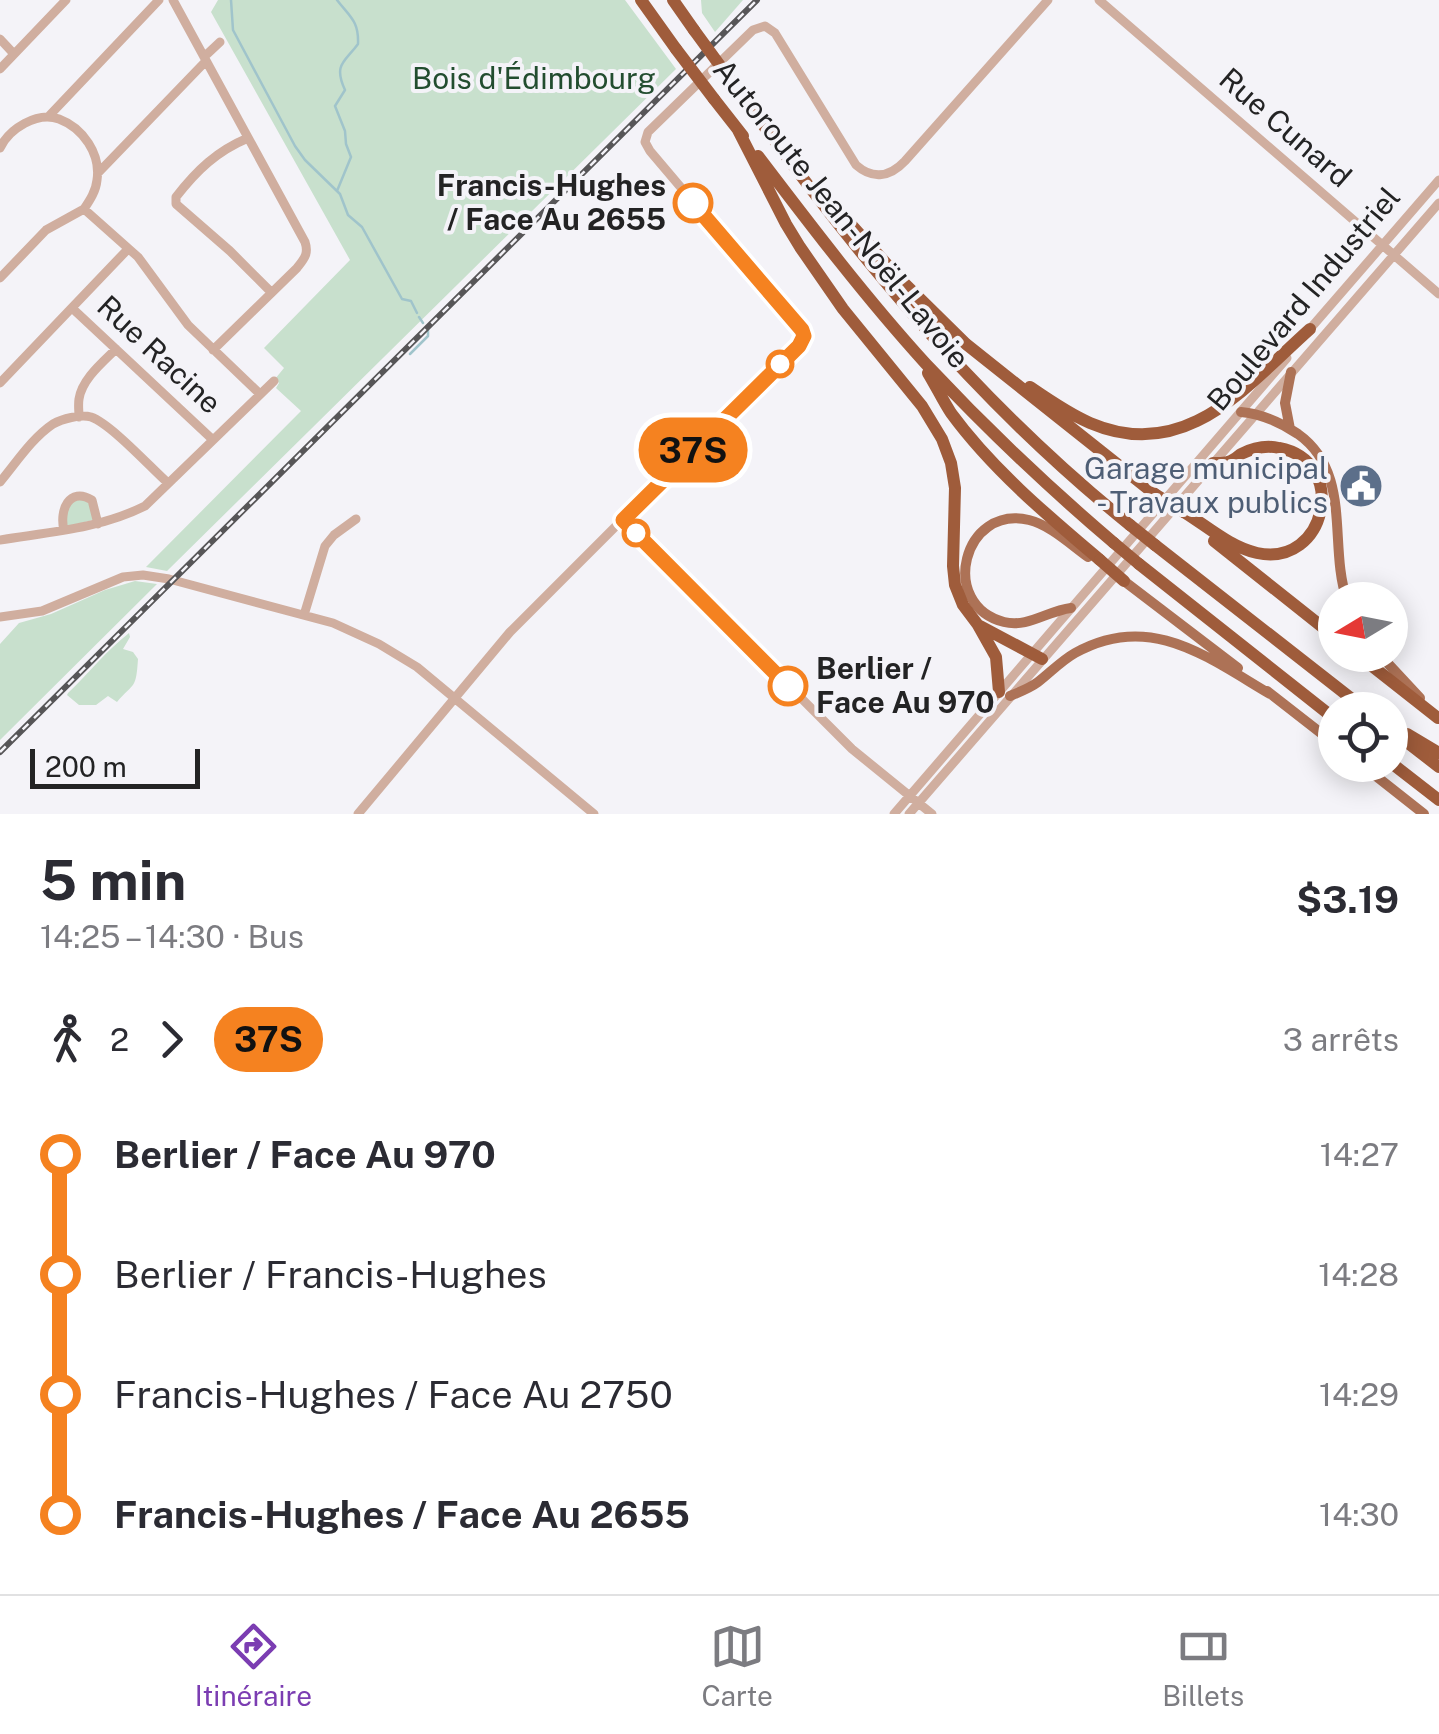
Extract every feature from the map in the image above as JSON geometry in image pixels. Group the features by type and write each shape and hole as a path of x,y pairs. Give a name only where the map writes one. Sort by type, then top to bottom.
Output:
{"highway":[{"name":"Autoroute Jean-Noël-Lavoie","path":"641,0 846,270 914,350 1007,446 1114,543 1318,706"},
{"name":"Autoroute Jean-Noël-Lavoie","path":"672,0 854,247 934,339 1026,433 1130,524 1343,692"},
{"path":"738,130 808,260 922,406 942,439 956,488 954,580 963,605 998,662 1005,694"},
{"path":"767,131 894,273 975,351 1156,495 1232,543 1262,554 1292,549 1315,528 1322,507 1321,486 1312,468 1296,454 1265,447 1228,462 1212,463"},
{"path":"975,351 1086,422 1114,431 1156,433 1191,425 1214,414 1310,329"},
{"path":"914,350 951,412 969,434 1022,490 1098,562 1124,581"},
{"path":"1182,513 1318,623"},
{"path":"978,625 1037,657"},
{"path":"1380,672 1439,718"},
{"path":"1408,736 1439,753"},
{"path":"1408,741 1439,767"},
{"path":"1408,776 1439,800"}],"main road":[{"path":"1290,429 1284,402 1292,372"},
{"path":"1241,412 1290,429 1315,448 1327,468 1332,481 1343,582"},
{"path":"1071,608 1053,610 1022,623 1004,622 988,615 974,602 966,584 965,563 972,544 992,525 1022,519 1046,528 1098,562"},
{"path":"1124,581 1318,731"},
{"path":"1005,694 1035,685 1081,650 1109,640 1138,636 1188,646 1270,694"},
{"path":"1396,672 1439,718"},
{"path":"1384,782 1424,814"}],"street":[{"path":"0,69 66,0"},
{"path":"48,117 159,0"},
{"path":"172,0 308,250 297,268 213,350"},
{"path":"358,814 510,632 799,346 804,336 650,151 645,142 648,132 754,30 765,26 774,31 854,163 869,174 887,174 902,165 1048,0"},
{"name":"Rue Cunard","path":"1099,0 1439,294"},
{"path":"0,39 14,54"},
{"path":"98,174 220,42"},
{"path":"0,148 4,131 48,117 59,119 92,147 98,174 97,185 84,208 46,230 0,278"},
{"path":"248,138 231,145 203,166 176,197 176,204 270,292"},
{"name":"Boulevard Industriel","path":"1037,657 1071,608 1439,180"},
{"name":"Boulevard Industriel","path":"909,814 1037,657 1439,204"},
{"path":"84,208 150,271 188,325 260,394"},
{"path":"0,382 128,249"},
{"name":"Rue Racine","path":"72,308 212,438"},
{"path":"79,417 80,392 116,348"},
{"path":"0,540 98,524 145,506 274,381"},
{"path":"0,482 53,424 90,417 106,426 168,483"},
{"path":"64,530 63,512 76,496 92,500 98,524"},
{"path":"304,615 325,546 356,519"},
{"path":"623,520 845,742 932,814"},
{"path":"0,617 48,609 112,580 136,575 169,579 342,626 418,667 594,814"},
{"name":"Boulevard Industriel","path":"894,814 1005,694"}],"green space":[{"name":"Bois d'Édimbourg","path":"218,0 625,0 676,69 167,571 146,567 301,411 276,388 279,383 275,379 284,368 264,348 350,260 211,12"},
{"path":"701,0 743,0 715,32 702,13"},
{"path":"82,498 90,504 93,520 65,524 71,504"},
{"path":"135,581 157,584 0,740 0,644 19,623"},
{"path":"129,633 123,649 133,652 138,659 136,676 117,702 108,696 96,705 79,705 67,695 105,655"}],"waterway":[{"path":"231,0 233,30 295,146 340,194 348,215 362,227 402,299 411,301 417,313"},
{"path":"337,0 355,24 358,44 340,69 345,90 335,106 351,157 337,191"},
{"path":"419,317 423,323"},
{"path":"410,354 428,336 428,329"}],"railway":[{"path":"0,752 757,0"}],"bus line":[{"name":"37S","path":"693,203 804,336 799,346 623,520 788,686"}],"place":[{"name":"Francis-Hughes / Face Au 2655","path":"693,203"},
{"name":"Garage municipal - Travaux publics","path":"1361,486"},
{"name":"Berlier / Face Au 970","path":"788,686"}]}
